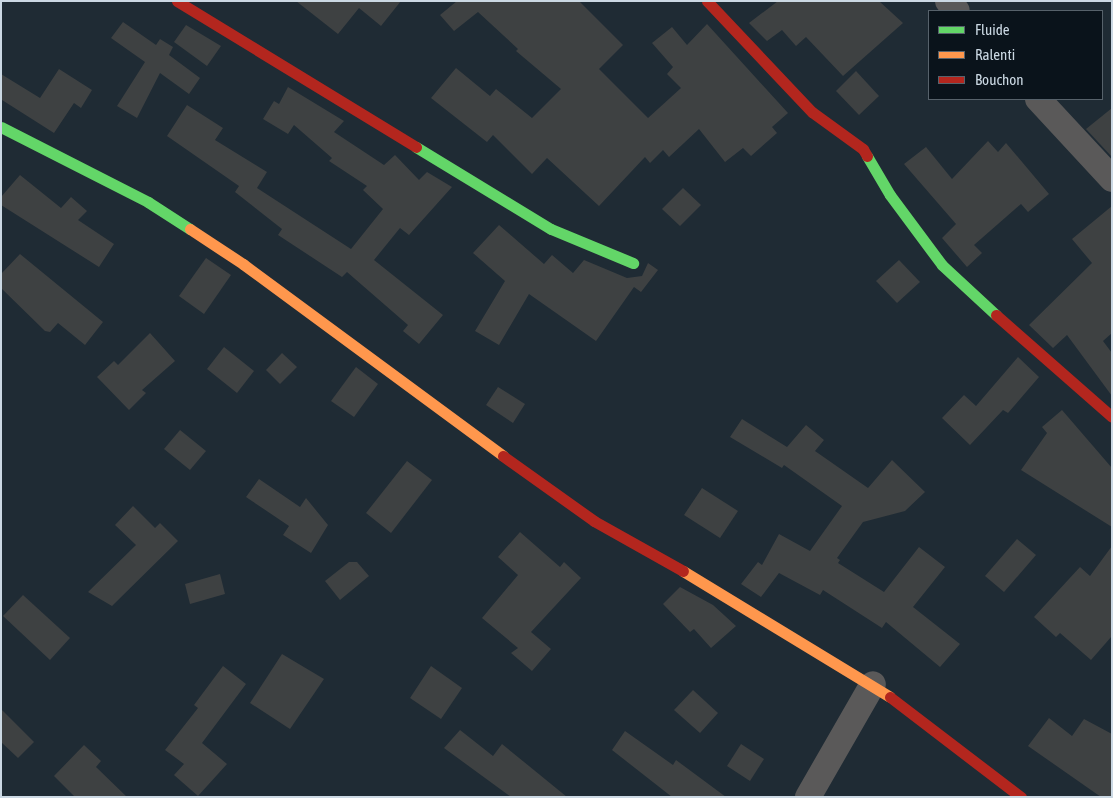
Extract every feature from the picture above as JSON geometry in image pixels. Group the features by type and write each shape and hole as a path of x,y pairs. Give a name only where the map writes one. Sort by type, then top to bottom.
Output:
{"street":[{"path":"177,1 551,229 633,263"},
{"path":"707,1 812,112 863,149 890,195 942,265 1046,362 1112,417"},
{"path":"1039,100 1112,179"},
{"path":"3,132 148,202 243,264 451,420 594,521 727,595 872,684 1021,797"},
{"path":"808,797 872,684"}],"building":[{"path":"296,1 401,1 381,26 359,8 338,34"},
{"path":"457,1 579,1 623,45 599,69 648,118 681,88 667,74 673,67 652,43 672,27 687,45 707,24 788,113 772,127 777,133 751,156 743,148 725,162 699,129 669,157 663,150 650,163 645,157 599,206 547,158 532,174 493,135 487,142 431,98 456,68 490,96 496,89 532,118 561,89 516,51 518,49 478,12 454,31 440,15"},
{"path":"778,1 879,1 903,23 843,76 806,37 796,46 782,30 767,41 749,23"},
{"path":"123,22 156,45 160,39 173,47 169,55 200,78 189,94 160,73 137,118 117,106 145,62 111,38"},
{"path":"186,25 221,46 207,66 174,42"},
{"path":"59,69 92,90 81,108 74,103 54,133 2,100 1,74 40,98"},
{"path":"856,71 879,96 859,115 836,91"},
{"path":"288,87 344,121 334,132 384,165 395,155 419,180 427,172 452,187 409,235 400,228 374,260 443,315 419,344 403,331 408,325 347,272 342,277 278,235 282,229 235,192 239,186 167,136 187,105 223,128 215,140 267,172 257,188 351,249 383,209 363,190 367,186 329,161 332,158 294,125 288,134 263,119 274,101 279,104"},
{"path":"1112,108 1112,157 1086,129"},
{"path":"988,141 998,152 1006,143 1049,194 1028,212 1021,204 974,245 982,253 967,267 942,238 956,224 904,164 926,147 952,179"},
{"path":"20,175 61,208 71,197 87,211 78,220 114,244 99,267 1,205 1,197"},
{"path":"683,188 701,205 680,226 662,209"},
{"path":"1112,206 1112,333 1103,341 1112,353 1112,396 1067,335 1053,348 1029,325 1092,263 1072,239"},
{"path":"499,225 544,264 552,255 573,273 584,260 627,278 642,276 648,263 658,270 641,292 634,287 596,341 529,294 499,345 475,331 505,281 473,253"},
{"path":"20,254 103,322 85,345 58,323 50,332 45,331 1,288 1,274"},
{"path":"206,258 231,275 204,314 179,296"},
{"path":"899,260 920,282 897,303 876,281"},
{"path":"150,333 175,361 142,390 146,393 129,410 97,377 114,361 118,365"},
{"path":"224,347 254,371 237,393 207,369"},
{"path":"282,353 297,367 280,384 266,370"},
{"path":"1018,357 1039,377 1008,413 1003,410 970,445 942,418 964,395 976,406"},
{"path":"356,367 378,384 354,417 331,401"},
{"path":"498,387 525,404 513,423 486,405"},
{"path":"1062,410 1112,468 1112,527 1021,470 1047,433 1042,427"},
{"path":"742,419 787,447 806,425 824,440 815,451 868,488 892,460 925,492 905,511 863,522 837,558 840,560 838,563 884,592 919,547 945,567 913,607 960,644 940,667 886,622 882,628 823,590 820,595 779,573 761,597 741,584 758,562 762,565 779,534 810,551 842,506 784,465 782,468 730,437"},
{"path":"180,430 206,451 190,470 164,449"},
{"path":"407,461 432,480 391,533 366,513"},
{"path":"259,479 300,507 306,498 328,525 311,553 283,535 289,526 246,497"},
{"path":"702,488 738,511 720,538 684,515"},
{"path":"133,506 155,528 160,523 178,541 112,606 88,592 136,545 115,525"},
{"path":"520,532 560,567 564,562 581,578 531,632 551,649 532,671 511,653 518,648 482,618 518,575 498,557"},
{"path":"1017,539 1036,555 1004,592 985,576"},
{"path":"1112,546 1112,636 1091,660 1060,633 1056,637 1034,617 1080,567 1090,576"},
{"path":"349,562 357,562 369,576 340,600 325,581"},
{"path":"220,574 225,594 190,604 185,584"},
{"path":"680,587 713,605 736,626 711,648 694,629 690,632 663,604"},
{"path":"23,595 70,638 50,660 3,616"},
{"path":"282,654 324,679 290,729 250,703"},
{"path":"223,666 246,684 202,743 227,764 198,796 174,775 184,764 165,750 198,708 194,705"},
{"path":"431,666 462,688 441,719 410,698"},
{"path":"693,690 718,713 700,733 674,710"},
{"path":"1,709 34,742 18,758 1,742"},
{"path":"1049,718 1072,736 1084,719 1112,734 1112,797 1101,797 1028,746"},
{"path":"460,730 493,756 502,744 567,797 511,797 444,748"},
{"path":"625,731 673,765 676,760 726,797 672,797 612,750"},
{"path":"741,744 764,759 750,781 727,766"},
{"path":"84,745 101,761 96,767 127,797 75,797 54,776"}],"traffic: fast":[{"path":"1,127 148,202 190,229"},
{"path":"416,147 551,229 633,263"},
{"path":"867,156 890,195 942,265 996,315"}],"traffic: slow":[{"path":"190,229 243,264 503,456"},
{"path":"683,571 890,697"}],"traffic: jam":[{"path":"177,1 416,147"},
{"path":"707,1 812,112 863,149 867,156"},
{"path":"996,315 1112,417"},
{"path":"503,456 594,521 683,571"},
{"path":"890,697 1021,797"}]}
